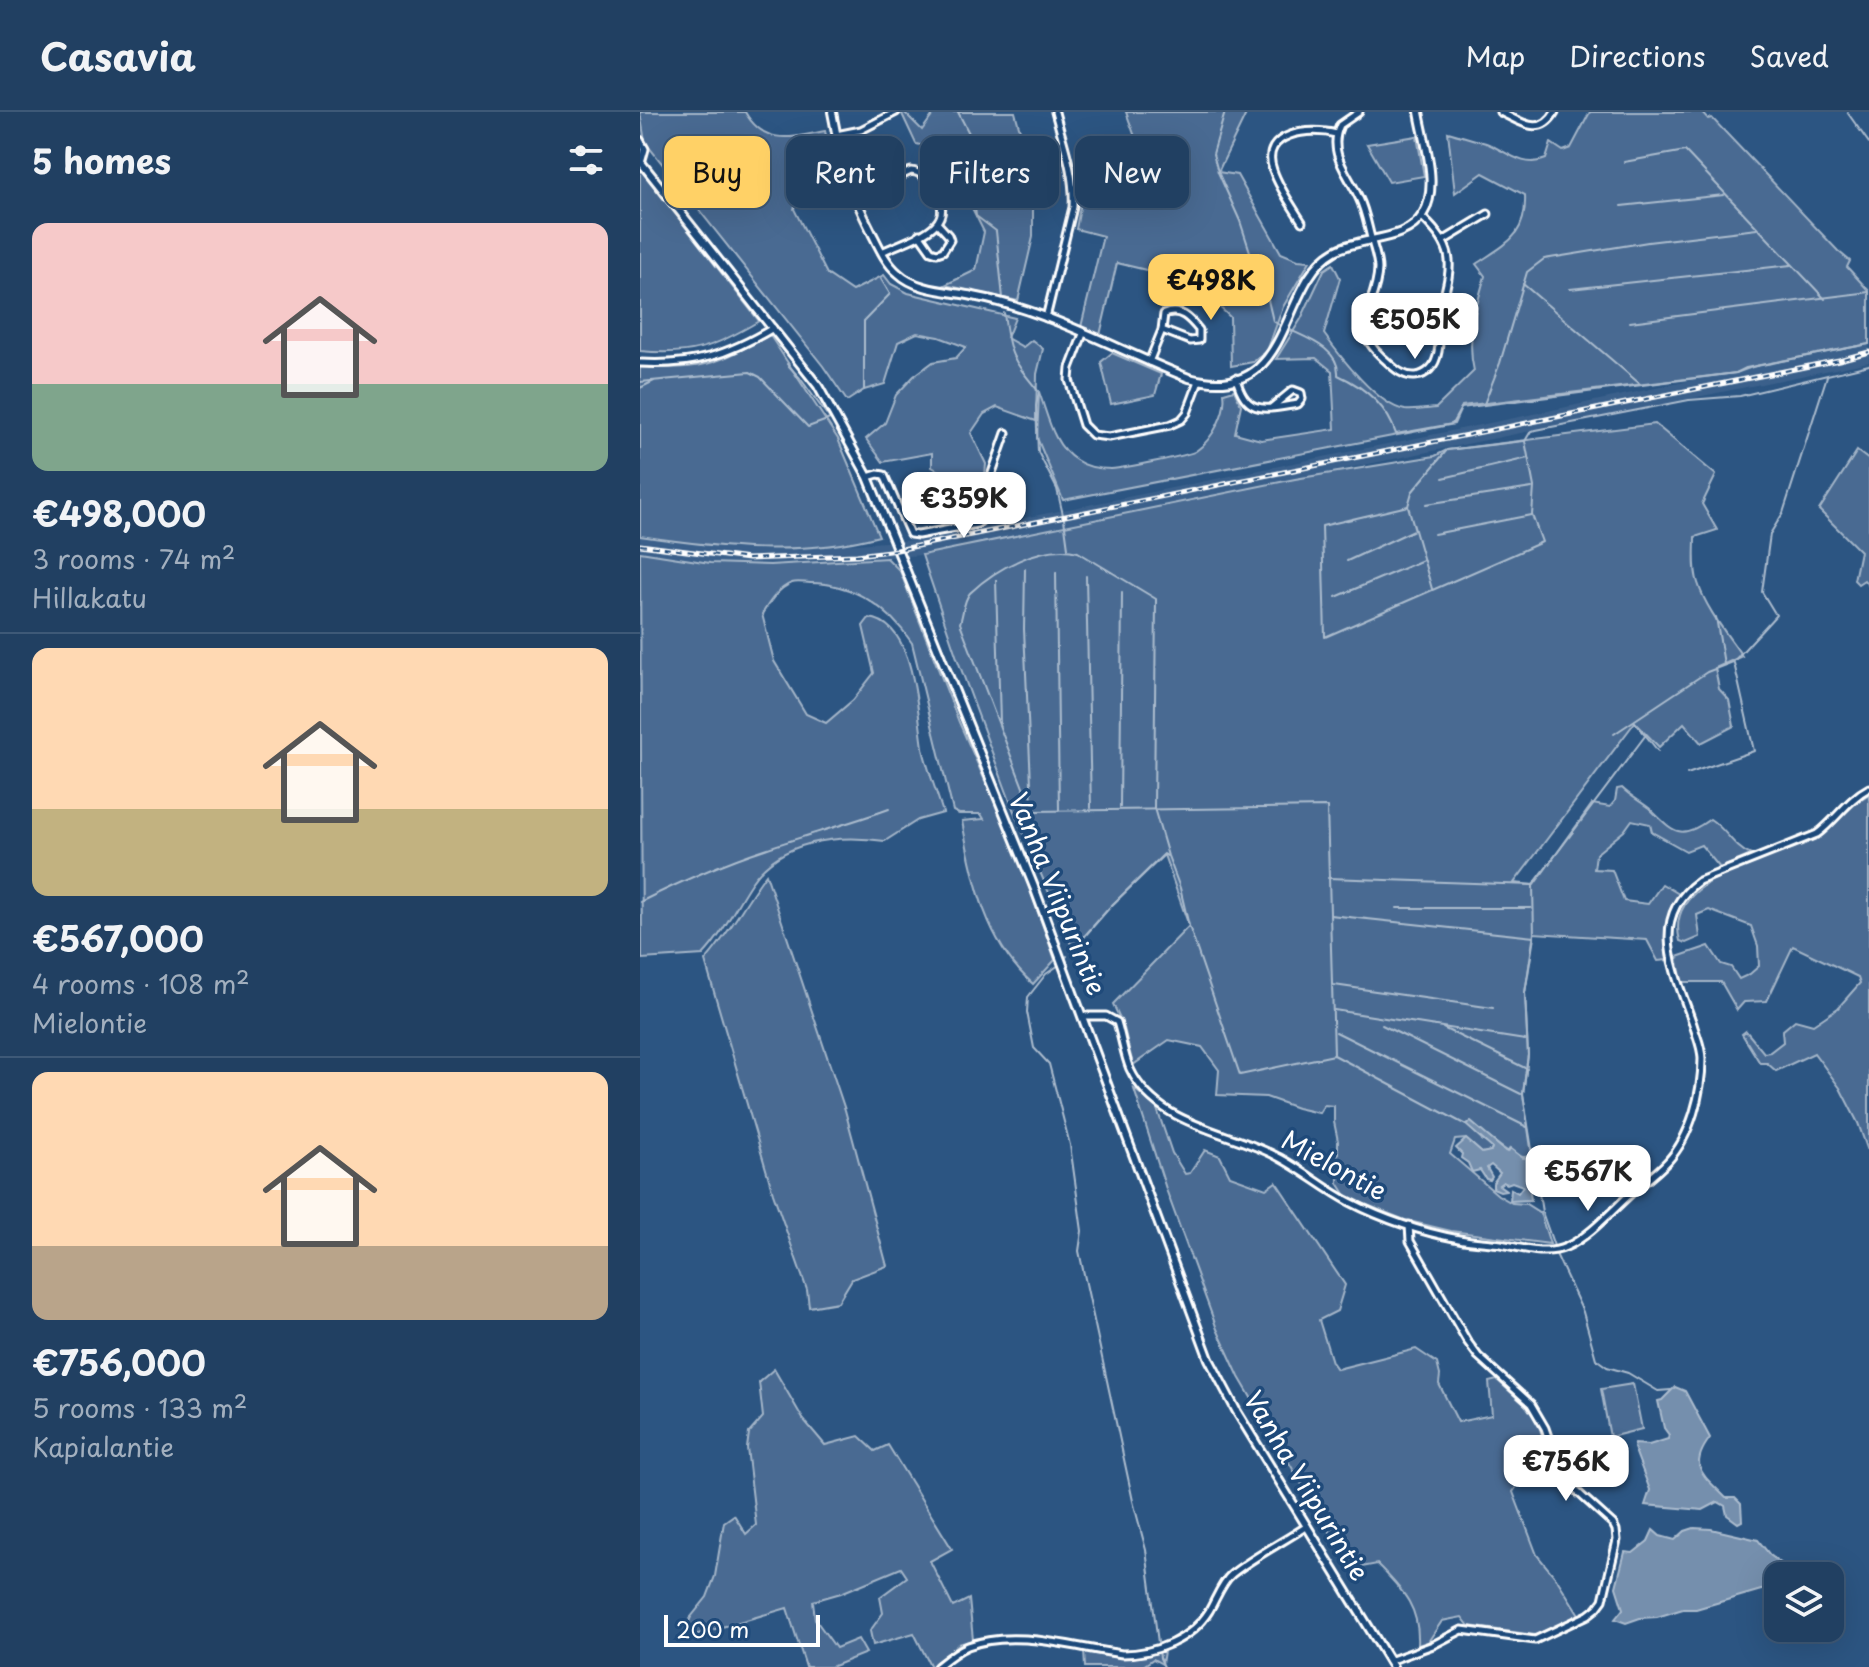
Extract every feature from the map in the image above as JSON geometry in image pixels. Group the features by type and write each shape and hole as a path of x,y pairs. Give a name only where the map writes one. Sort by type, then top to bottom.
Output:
{"street":[{"path":"832,112 836,135 861,130 896,112"},
{"path":"1046,318 1074,192 1055,112"},
{"path":"1359,112 1346,119 1336,134 1334,145 1360,200 1378,268 1365,319 1364,336 1374,350 1397,370 1413,377 1429,371 1437,352 1438,321 1451,271 1451,261 1443,241 1422,217"},
{"path":"859,208 895,271 915,284 999,302 1046,318 1199,381 1236,378 1255,368 1271,354 1308,279 1324,259 1337,250 1404,230 1422,217 1428,202 1430,182 1419,112"},
{"path":"1500,112 1536,127 1546,124 1555,112"},
{"path":"1302,222 1272,169 1273,151 1284,136 1303,130 1323,130 1336,134"},
{"path":"640,140 645,149 641,162"},
{"name":"Vanha Viipurintie","path":"641,162 818,386 868,477 1083,1016 1209,1359 1237,1412 1391,1664"},
{"path":"882,252 938,224 943,213 941,200 917,171 904,173"},
{"path":"1443,241 1488,214"},
{"path":"919,234 931,251 943,251 950,240 938,224"},
{"path":"1149,362 1162,330 1164,314 1175,311 1182,314 1199,330 1199,340 1190,341 1162,330"},
{"path":"640,363 701,360 742,346 773,328"},
{"path":"1083,334 1070,368 1069,380 1083,425 1093,435 1109,437 1181,420 1187,413 1199,381"},
{"path":"1236,378 1241,397 1255,407 1271,408 1298,404 1302,399 1301,393 1293,390 1271,408"},
{"path":"868,477 884,475 907,530 914,536 977,524 986,517 992,473 1006,433"},
{"name":"Mielontie","path":"1083,1016 1106,1016 1117,1022 1129,1067 1137,1081 1161,1104 1210,1131 1274,1154 1348,1201 1409,1225 1463,1240 1547,1252 1566,1247 1583,1237 1668,1162 1690,1122 1697,1098 1702,1057 1673,965 1667,935 1670,918 1678,902 1699,881 1817,834 1856,795 1869,788"},
{"path":"1391,1664 1462,1630 1535,1640 1574,1622 1597,1608 1603,1600 1617,1540 1613,1524 1562,1478 1545,1428 1531,1404 1478,1356 1467,1341 1410,1241 1409,1225"},
{"path":"937,1667 970,1645 985,1643 1033,1639 1122,1654 1135,1654 1167,1645 1187,1634 1207,1615 1230,1576 1307,1526"}],"shaded area":[{"path":"640,112 745,112 761,131 786,137 786,208 794,208 827,274 852,291 884,275 891,284 908,293 1015,318 1007,338 1023,347 1032,340 1043,349 1037,374 1036,421 997,407 984,414 971,433 986,464 983,497 932,467 932,453 883,462 866,439 885,423 896,395 914,376 933,362 956,358 966,347 917,333 898,342 885,384 864,390 847,401 823,366 697,208 770,208 770,136 664,136 664,166 645,142"},
{"path":"904,112 922,130 935,112 1015,112 1022,136 920,136 920,145 916,144 902,114"},
{"path":"1126,112 1247,112 1218,172 1237,175 1281,253 1310,261 1283,307 1267,351 1253,362 1231,366 1230,317 1192,281 1117,263 1100,335 1081,327 1103,236 1076,229 1080,208 1189,208 1189,136 1135,136"},
{"path":"1590,112 1702,112 1708,119 1712,118 1850,261 1847,267 1869,291 1869,344 1755,366 1736,373 1462,406 1454,424 1063,500 1037,438 1039,392 1052,430 1062,447 1080,462 1102,469 1141,464 1196,451 1218,425 1224,393 1234,390 1241,405 1235,433 1261,440 1335,429 1332,371 1316,358 1276,359 1301,319 1324,270 1333,264 1340,278 1324,334 1360,378 1383,399 1405,410 1436,408 1474,371 1472,335 1485,276 1476,264 1513,237 1523,220 1525,209 1525,195 1483,173 1455,193 1448,132 1486,143 1515,158 1538,162 1546,159 1551,143 1563,151 1571,148"},
{"path":"825,131 826,136 797,136"},
{"path":"1417,136 1424,176 1389,182 1367,144"},
{"path":"640,169 664,200 664,208 671,208 759,321 702,348 674,352 640,351"},
{"path":"972,208 1033,208 1033,237 1018,301 945,285 976,270 984,232"},
{"path":"769,334 838,439 879,536 820,547 760,548 640,536 640,367 678,368 708,364 736,353"},
{"path":"1869,338 1869,362 922,555 770,565 710,563 640,552 640,536 761,550 917,540 1529,415 1731,372"},
{"path":"1112,353 1161,374 1155,395 1111,404 1101,362"},
{"path":"1655,424 1716,475 1702,504 1717,530 1695,537 1695,566 1706,602 1742,656 1715,668 1719,689 1729,700 1734,726 1701,743 1684,723 1659,747 1635,722 1514,883 1534,885 1592,804 1610,807 1615,801 1617,789 1622,788 1677,831 1691,830 1710,819 1751,855 1720,868 1701,845 1686,851 1652,832 1650,824 1632,820 1624,831 1596,854 1594,869 1612,870 1624,901 1648,904 1662,884 1679,894 1667,926 1667,960 1658,961 1647,940 1534,933 1525,993 1528,1055 1523,1094 1532,1155 1512,1154 1480,1132 1482,1140 1493,1147 1491,1151 1482,1153 1466,1139 1455,1140 1450,1154 1498,1195 1512,1203 1526,1204 1540,1213 1550,1244 1451,1231 1405,1220 1347,1197 1338,1183 1334,1106 1324,1105 1319,1113 1266,1097 1217,1095 1219,1070 1202,1047 1169,1040 1133,1065 1124,1028 1113,1004 1189,926 1164,855 1110,907 1073,949 1013,809 922,555 1295,479 1435,456 1447,450"},
{"path":"1857,451 1869,460 1869,586 1864,580 1858,584 1854,580 1860,551 1819,510"},
{"path":"640,552 710,563 770,565 887,558 900,571 959,722 1014,846 1055,960 1033,984 1004,950 984,910 962,821 984,819 981,814 953,811 912,643 892,619 868,600 841,587 801,582 782,588 762,614 774,661 806,714 826,723 853,700 874,673 863,626 869,618 885,624 897,636 906,653 924,753 943,813 918,820 885,841 829,840 793,849 777,857 751,883 703,955 642,959"},
{"path":"1869,794 1869,1154 1840,1088 1814,1053 1776,1071 1767,1063 1760,1063 1742,1034 1746,1031 1764,1053 1770,1052 1783,1042 1782,1031 1795,1020 1813,1025 1838,1008 1860,983 1858,977 1793,946 1767,1001 1744,1002 1737,1010 1721,982 1682,982 1677,957 1709,946 1721,964 1731,967 1739,979 1750,974 1759,966 1758,946 1751,926 1709,910 1697,915 1700,937 1686,943 1680,941 1679,919 1687,901 1724,874 1811,841"},
{"path":"766,874 845,1110 887,1266 852,1279 838,1302 809,1307 807,1290 773,1193 705,961"},
{"path":"1134,1089 1156,1106 1172,1153 1185,1174 1190,1173 1205,1150 1220,1156 1230,1176 1266,1189 1276,1182 1345,1285 1337,1311 1319,1320 1337,1369 1416,1349 1437,1363 1439,1384 1458,1422 1492,1415 1489,1382 1497,1380 1525,1405 1538,1422 1551,1468 1517,1486 1513,1492 1537,1555 1580,1616 1535,1635 1469,1626 1462,1617 1442,1621 1428,1642 1418,1645 1412,1609 1394,1582 1377,1564 1357,1568 1346,1560 1239,1377 1217,1329 1167,1192"},
{"path":"1471,1122 1504,1150 1508,1152 1510,1148 1523,1158 1528,1158 1532,1180 1529,1183 1531,1200 1510,1201 1511,1189 1518,1193 1523,1186 1503,1182 1499,1185 1506,1190 1493,1188 1500,1173 1491,1165 1487,1168 1492,1177 1486,1179 1480,1170 1472,1172 1468,1163 1461,1158 1462,1154 1456,1148 1466,1139 1482,1153 1492,1148 1466,1125"},
{"path":"774,1369 803,1419 825,1445 859,1436 875,1451 888,1445 952,1549 930,1561 953,1607 969,1599 973,1640 959,1644 931,1667 914,1633 873,1645 870,1631 883,1613 880,1597 907,1577 901,1568 813,1601 815,1619 836,1648 858,1639 866,1653 831,1667 806,1667 787,1608 681,1639 691,1617 707,1597 715,1576 724,1522 734,1515 746,1534 756,1525 747,1448 749,1433 763,1417 759,1382"},
{"path":"1633,1384 1642,1429 1610,1437 1601,1389"},
{"path":"1675,1387 1685,1391 1710,1438 1700,1457 1701,1471 1726,1498 1735,1498 1741,1504 1742,1521 1738,1523 1727,1515 1725,1506 1718,1502 1703,1510 1645,1505 1650,1490 1635,1444 1649,1445 1668,1439 1658,1401"},
{"path":"1711,1529 1758,1540 1779,1562 1764,1562 1764,1589 1657,1617 1626,1623 1615,1619 1623,1609 1616,1587 1625,1552 1633,1553 1648,1541 1653,1530 1660,1536 1675,1540 1685,1531"},
{"path":"1084,1651 1132,1658 1164,1651 1162,1664 1153,1659 1142,1667 1085,1667"}],"waterway":[{"path":"958,112 973,141 976,216 996,231 1003,298"},
{"path":"1225,112 1213,154 1255,267 1262,275 1273,321 1281,326"},
{"path":"1847,112 1869,143"},
{"path":"1624,162 1685,151 1825,299"},
{"path":"1621,206 1724,195"},
{"path":"1484,404 1500,363 1527,272 1544,259 1757,229"},
{"path":"1570,289 1791,265"},
{"path":"864,390 864,321 890,294 881,279"},
{"path":"1523,284 1640,384"},
{"path":"1630,322 1869,292"},
{"path":"1004,313 1013,356 1039,392 1036,406 1038,452 1057,489 1063,515"},
{"path":"1290,330 1329,352 1338,375 1357,385 1381,406 1396,434 1452,424 1461,408 1736,373 1746,368 1869,344"},
{"path":"640,382 750,372 760,377 808,427 830,419 787,364"},
{"path":"1408,506 1322,526 1325,637 1542,542 1532,515 1534,487 1525,441 1531,431 1689,400 1740,396 1869,365"},
{"path":"1614,734 1707,672 1733,662 1776,615 1762,592 1770,534 1783,513 1827,376"},
{"path":"640,388 654,381"},
{"path":"1432,589 1408,506 1412,492 1447,450 1524,441"},
{"path":"1443,478 1528,458"},
{"path":"1426,504 1532,488"},
{"path":"1434,534 1531,515"},
{"path":"1064,519 1068,548"},
{"path":"1347,561 1414,530"},
{"path":"1032,811 960,623 970,593 992,575 1020,560 1049,551 1078,552 1156,599 1154,808 1189,926 1240,1075 1334,1055 1466,1125"},
{"path":"1336,597 1423,560"},
{"path":"1025,569 1024,629 1032,806"},
{"path":"1056,572 1059,810"},
{"path":"1086,576 1091,808"},
{"path":"996,580 1000,723"},
{"path":"1120,807 1122,592"},
{"path":"1716,617 1724,664"},
{"path":"1687,774 1754,751 1734,663"},
{"path":"1635,722 1658,751"},
{"path":"1554,1246 1542,1212 1523,1094 1528,1055 1525,993 1534,937 1533,885 1645,736"},
{"path":"1033,811 1327,807 1334,1054"},
{"path":"640,902 733,860 889,809"},
{"path":"1072,951 1110,907 1164,854 1167,856"},
{"path":"1328,878 1532,885"},
{"path":"1397,908 1531,908"},
{"path":"1330,915 1534,937"},
{"path":"1059,965 1046,974 1028,997 1027,1012 1034,1048 1049,1064 1070,1145 1082,1231 1079,1251 1146,1550 1160,1658 1164,1667"},
{"path":"1334,985 1493,1008"},
{"path":"1334,1010 1525,1040"},
{"path":"1382,1025 1521,1094"},
{"path":"1443,1028 1527,1069"},
{"path":"1336,1032 1527,1127"},
{"path":"1556,1254 1583,1312 1596,1359 1658,1391 1671,1390"}],"railway":[{"path":"640,545 748,559 857,555 897,550 1869,352"}]}
